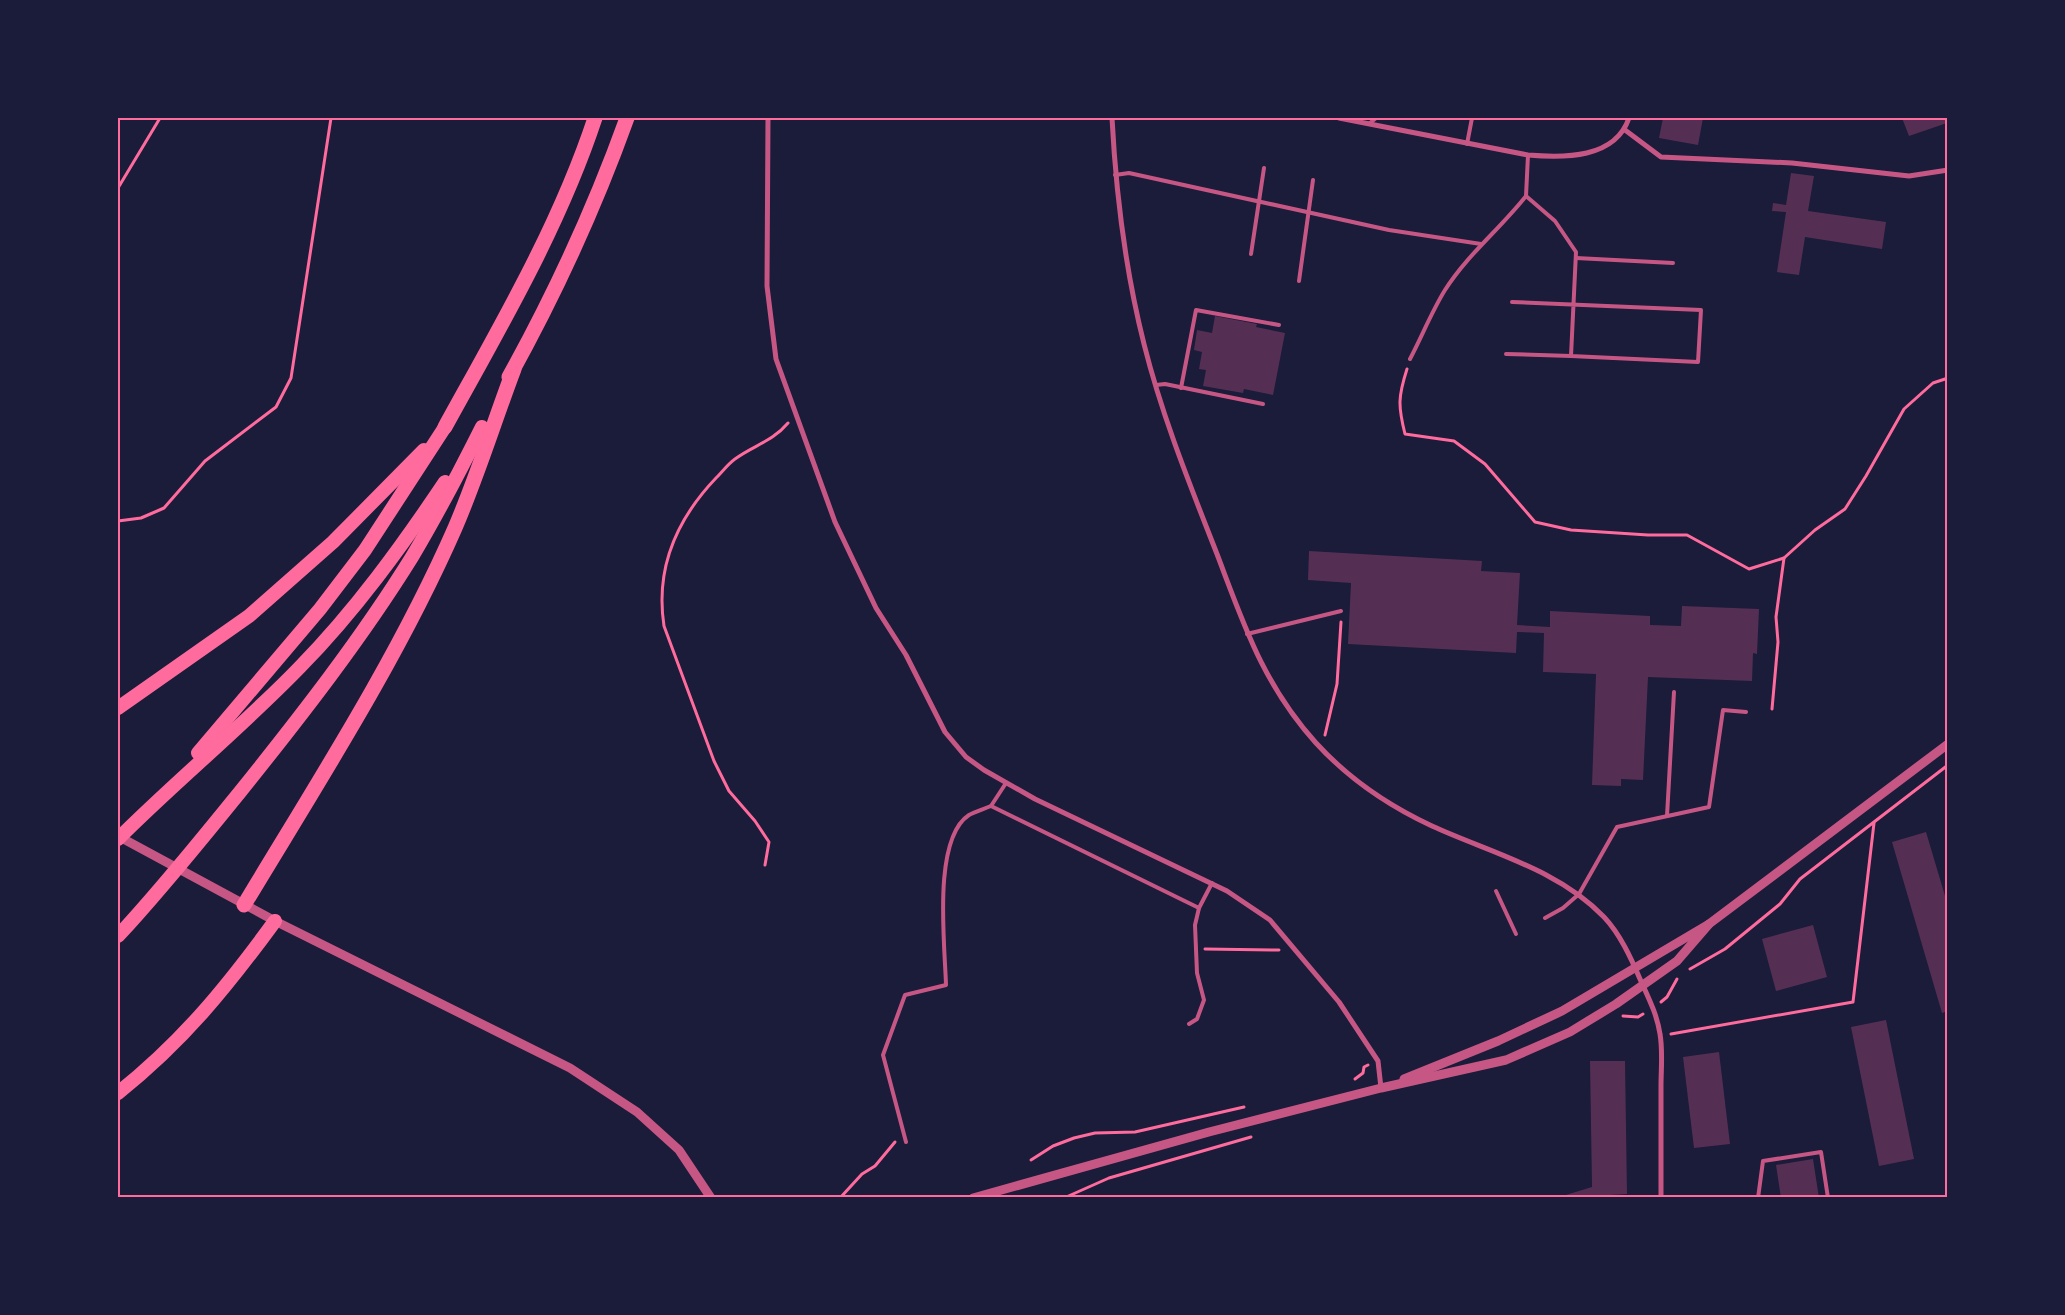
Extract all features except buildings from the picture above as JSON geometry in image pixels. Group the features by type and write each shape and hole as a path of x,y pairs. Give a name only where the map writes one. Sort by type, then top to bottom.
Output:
{"highway":[{"path":"166,792 320,609 359,558 445,427 555,219 595,118"},
{"path":"118,936 210,830 276,748 375,612 440,508 550,301 628,118"},
{"path":"244,905 332,760 414,613 455,528 514,369"},
{"path":"118,708 249,616 284,586 372,503 445,427"},
{"path":"118,837 264,704 333,632 383,569 482,427"},
{"path":"118,1093 172,1046 197,1021 233,978 275,921"}],"street":[{"path":"768,118 767,286 776,358 835,522 876,608 906,654 945,732 966,757 1006,783 1035,799 1228,891 1270,920 1339,1002 1378,1061 1381,1088"},
{"path":"1112,118 1115,175 1129,274 1156,385 1179,457 1247,634 1262,667 1286,708 1318,745 1351,776 1386,801 1430,826 1522,863 1579,894 1606,919 1624,946 1636,969 1653,1008 1660,1036 1661,1198"},
{"path":"1339,118 1528,155 1558,157 1586,153 1609,144 1625,130 1629,118"},
{"path":"1625,130 1661,157 1792,162 1909,176 1948,170"},
{"path":"1381,1088 1528,1028 1636,969 1709,924 1948,744"},
{"path":"118,837 275,921 570,1068 637,1112 679,1150 711,1198"},
{"path":"973,1198 1209,1132 1381,1088 1506,1060 1570,1032 1643,986 1677,961 1709,924"}],"lane":[{"path":"1370,123 1376,118"},
{"path":"1467,144 1472,118"},
{"path":"1410,359 1446,290 1481,244 1508,220 1526,196 1528,155"},
{"path":"1250,254 1264,168"},
{"path":"1115,175 1129,173 1389,230 1481,244"},
{"path":"1298,281 1313,180"},
{"path":"1526,196 1556,222 1576,252 1571,356"},
{"path":"1576,258 1673,263"},
{"path":"1506,354 1698,362 1701,310 1512,302"},
{"path":"1181,388 1196,310 1279,325"},
{"path":"1156,385 1165,384 1263,404"},
{"path":"1247,634 1341,611"},
{"path":"1667,816 1674,692"},
{"path":"1545,918 1563,908 1579,894 1617,827 1709,807 1723,710 1746,712"},
{"path":"906,1142 883,1055 905,996 946,985 942,886 953,836 968,816 991,806 1006,783"},
{"path":"991,806 1199,908"},
{"path":"1189,1024 1197,1019 1204,1000 1197,973 1195,925 1199,908 1212,883"},
{"path":"1496,891 1516,934"},
{"path":"1758,1198 1763,1161 1822,1152 1828,1198"}],"path":[{"path":"118,188 160,118"},
{"path":"118,521 141,518 164,508 205,461 276,408 291,378 331,118"},
{"path":"1410,359 1398,395 1398,408 1405,434 1454,441 1486,464 1535,522 1571,530 1687,536 1749,569 1784,558 1815,530 1844,508 1866,476 1904,409 1934,383 1948,378"},
{"path":"765,865 769,842 755,821 729,791 714,761 664,626 661,607 663,569 675,535 696,499 735,459 777,436 796,413"},
{"path":"1772,709 1778,642 1776,618 1784,558"},
{"path":"1325,735 1338,684 1341,611"},
{"path":"1660,1036 1853,1002 1874,823"},
{"path":"1195,949 1295,950"},
{"path":"1348,1082 1356,1079 1362,1073 1364,1067 1378,1061"},
{"path":"1031,1160 1053,1146 1074,1138 1095,1133 1135,1132 1247,1106"},
{"path":"840,1198 847,1188 875,1166 890,1150 902,1128"}]}
